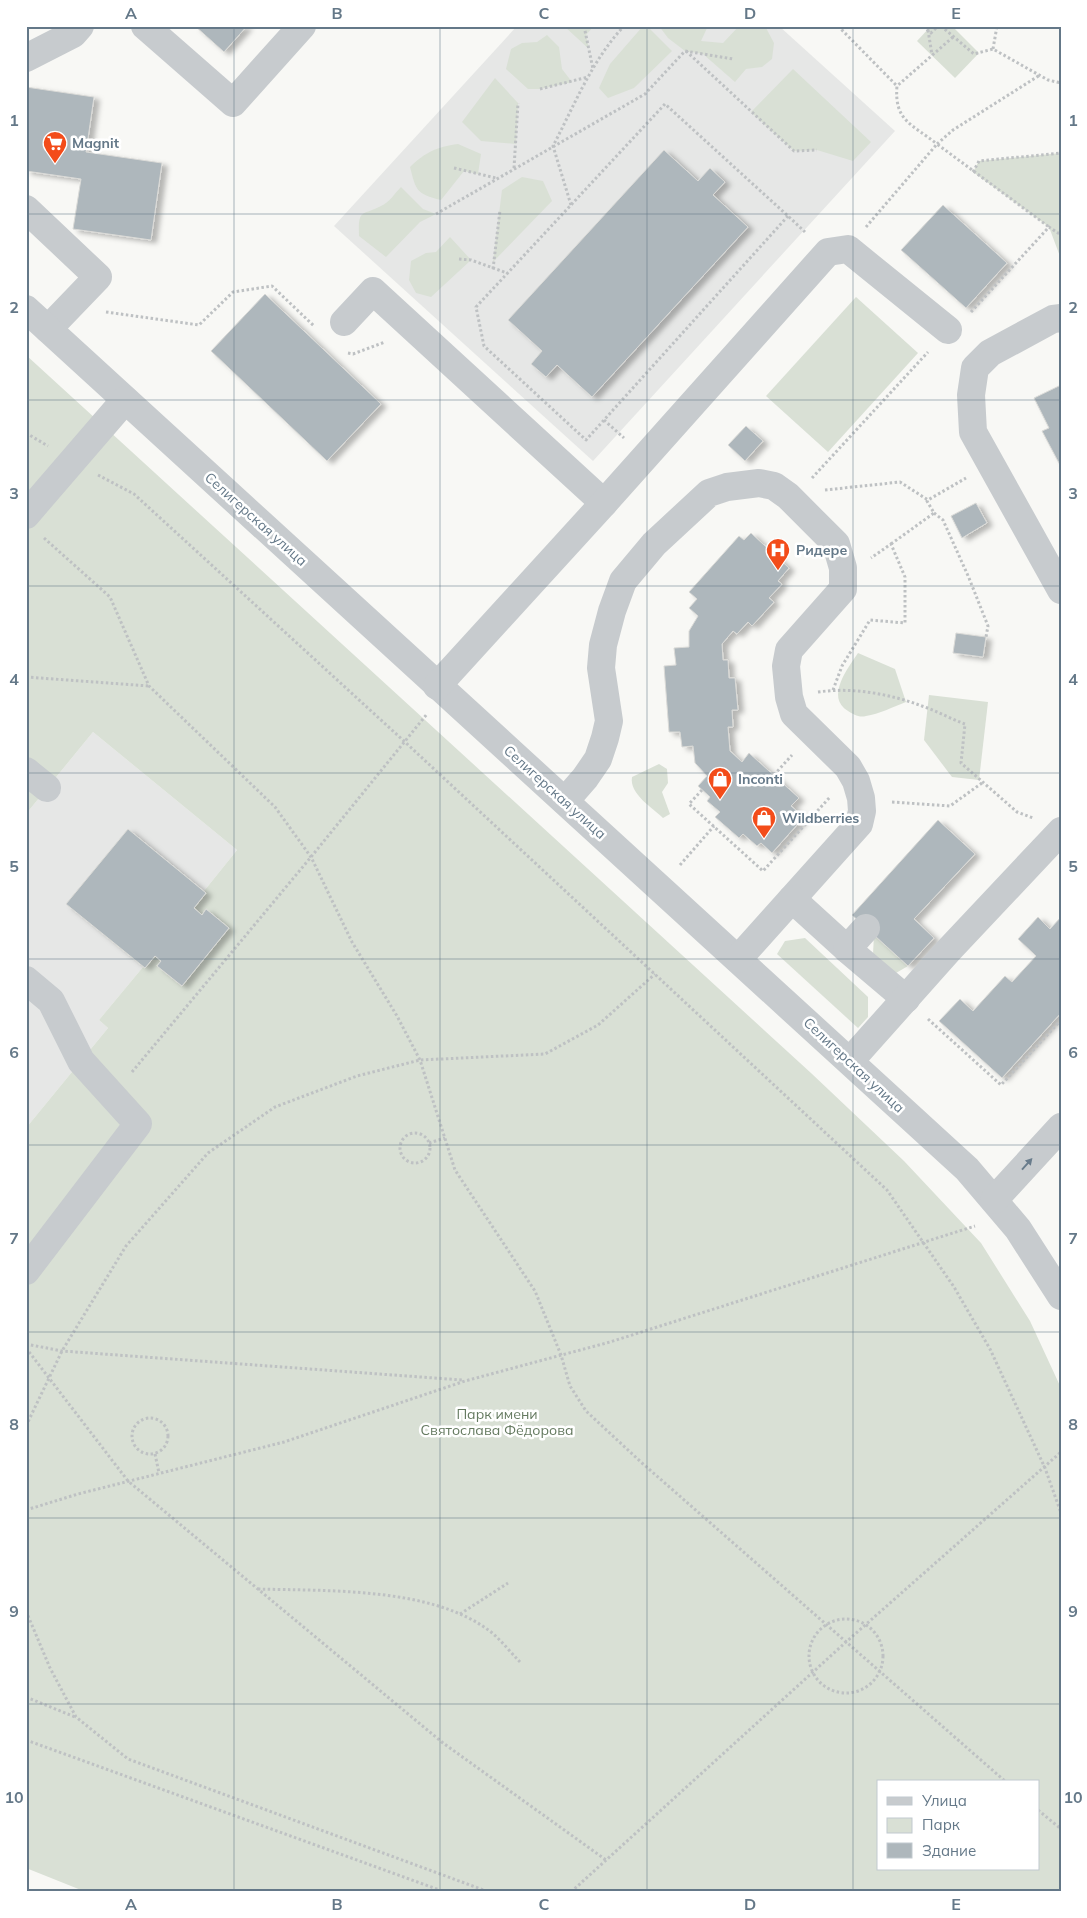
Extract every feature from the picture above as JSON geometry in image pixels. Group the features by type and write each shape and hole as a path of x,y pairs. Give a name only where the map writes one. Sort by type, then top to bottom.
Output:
{"street":[{"path":"26,58 73,34 80,26"},
{"path":"145,26 233,102 302,26"},
{"path":"26,209 98,277 48,329"},
{"path":"437,686 838,250 948,330"},
{"path":"344,322 373,291 604,503"},
{"name":"Селигерская улица","path":"26,309 967,1169 1018,1229 1061,1296"},
{"path":"1061,318 1053,319 990,353 975,368 970,395 973,432 1061,590"},
{"path":"33,525 72,462 125,400"},
{"path":"565,801 585,778 598,759 605,738 609,720 601,668 603,645 612,611 623,581 654,544 709,493 727,486 759,483 774,486 788,496 836,544 843,568 843,589 788,650 786,666 789,696 794,714 848,767 856,781 849,794 862,812 859,824 738,959"},
{"path":"26,771 47,788"},
{"path":"850,1061 906,998 1051,826"},
{"path":"792,899 847,949 906,998"},
{"path":"847,949 866,928"},
{"path":"26,980 51,1001 81,1061 138,1124 26,1271"},
{"path":"994,1200 1061,1126"}],"path":[{"path":"584,26 593,69"},
{"path":"571,206 553,146 593,69 615,35 624,26"},
{"path":"838,26 897,86"},
{"path":"924,26 931,33 940,26 974,54 993,49 1048,80 1061,83"},
{"path":"993,49 997,26"},
{"path":"928,30 932,55"},
{"path":"953,37 897,86 896,101 901,116 973,172 1060,234"},
{"path":"685,51 733,59"},
{"path":"436,214 645,94 685,51"},
{"path":"685,51 794,151 817,150"},
{"path":"788,216 586,440 484,346 476,306 665,104 788,216 838,250 952,130 1040,75"},
{"path":"540,90 589,77"},
{"path":"514,169 518,103"},
{"path":"973,172 979,161 1061,153"},
{"path":"454,168 496,178"},
{"path":"492,269 500,210"},
{"path":"805,485 948,330 954,331 1049,227 1052,228"},
{"path":"459,259 471,260 492,269 508,273"},
{"path":"85,290 108,313 199,325 233,292 272,286 318,330"},
{"path":"604,420 618,433"},
{"path":"26,433 72,462 134,494 405,742 887,1190 954,1287 990,1349 1045,1468 1061,1513"},
{"path":"928,500 990,464"},
{"path":"817,490 900,482 928,500 934,513 943,520 969,578 988,626 986,637"},
{"path":"843,568 858,567 934,513"},
{"path":"33,525 110,597 149,686 275,807 311,857 352,942 397,1016 420,1060 455,1170 535,1292 561,1355 570,1386 586,1411 642,1463 1004,1780"},
{"path":"833,690 842,666 870,620 904,623 905,577 891,544"},
{"path":"26,677 149,686"},
{"path":"789,696 833,690 884,694 924,706 966,724 961,763 1017,812 1051,826"},
{"path":"112,1096 428,713"},
{"path":"774,775 794,754"},
{"path":"702,790 689,804 763,871 849,794 916,805 950,806 982,783"},
{"path":"680,865 714,826"},
{"path":"26,1426 62,1351 126,1246 208,1153 275,1107 357,1076 420,1060 545,1054 598,1025 655,974"},
{"path":"906,998 1001,1085 1061,1020"},
{"path":"414,1132 422,1134 428,1139 429,1143 429,1154 424,1160 416,1163 408,1162 402,1157 401,1141 406,1135 414,1132"},
{"path":"429,1143 445,1138"},
{"path":"26,1510 78,1494 284,1442 465,1380 610,1342 975,1226"},
{"path":"26,1344 62,1351 465,1380"},
{"path":"26,1348 128,1481 443,1743 606,1860"},
{"path":"145,1419 154,1419 162,1423 167,1432 167,1441 163,1449 155,1454 145,1454 137,1449 132,1441 132,1432 137,1424 145,1419"},
{"path":"571,1892 846,1642 1061,1452"},
{"path":"155,1454 159,1473"},
{"path":"459,1614 508,1583"},
{"path":"258,1589 365,1593 432,1604 459,1614 492,1632 520,1662"},
{"path":"26,1610 50,1668 76,1717"},
{"path":"841,1619 854,1620 866,1625 875,1633 881,1645 883,1658 879,1672 873,1681 863,1689 850,1693 838,1692 826,1687 816,1678 809,1654 812,1642 819,1631 827,1624 841,1619"},
{"path":"26,1697 76,1717 128,1759 489,1892"},
{"path":"26,1740 445,1892"},
{"path":"1040,1812 1061,1829"}],"shaded area":[{"path":"517,26 779,26 895,131 593,461 334,226"},
{"path":"93,732 237,850 204,891 67,904 143,967 99,1020 108,1028 26,1128 26,814"}],"green space":[{"path":"564,26 594,26 586,35 589,49"},
{"path":"643,26 647,26 672,51 634,88 608,98 599,88 610,64"},
{"path":"659,26 708,26 701,41 723,43 739,26 765,26 774,43 772,59 762,67 746,69 735,82 703,54 685,51 668,38"},
{"path":"931,26 952,26 979,53 955,78 917,41"},
{"path":"547,35 559,47 562,69 572,82 540,89 528,89 506,69 511,49 522,43 537,42"},
{"path":"793,69 871,142 853,161 817,150 794,151 751,112"},
{"path":"495,78 518,103 516,144 481,141 462,122"},
{"path":"458,144 481,154 478,174 464,171 441,200 426,196 418,190 410,167 421,157 432,151"},
{"path":"1061,153 1061,259 1049,227 973,172 979,161"},
{"path":"522,177 543,181 552,201 493,262 502,190"},
{"path":"401,187 423,209 436,214 420,222 386,257 359,236 359,221 362,214 384,205"},
{"path":"450,237 471,260 431,297 416,293 409,280 411,261 426,253 436,252"},
{"path":"856,297 918,353 828,452 766,396"},
{"name":"Парк имени Святослава Фёдорова","path":"26,355 811,1073 904,1161 981,1243 1030,1321 1061,1388 1061,1892 86,1892 26,1868 26,1128 108,1028 99,1020 143,967 66,904 128,829 204,891 237,850 93,732 26,814"},
{"path":"858,653 895,669 906,702 881,712 863,716 848,711 841,705 838,698 838,690 844,674"},
{"path":"929,695 988,702 979,780 952,777 924,740"},
{"path":"659,764 667,769 668,783 662,792 670,814 663,818 638,795 632,783 632,777"},
{"path":"874,935 908,966 896,973 873,954"},
{"path":"805,938 868,997 868,1017 858,1028 777,954 785,941"}],"building":[{"path":"195,26 247,26 224,52"},
{"path":"26,87 94,97 86,152 162,163 151,240 73,229 81,179 26,171"},
{"path":"664,150 698,181 710,168 725,182 713,195 748,227 592,397 557,365 546,377 531,364 542,351 508,320"},
{"path":"943,205 1007,263 966,308 901,250"},
{"path":"265,294 381,404 327,461 211,351"},
{"path":"1061,385 1061,467 1042,431 1049,428 1034,398"},
{"path":"746,426 763,441 745,461 728,445"},
{"path":"976,503 987,523 962,538 951,516"},
{"path":"751,533 789,568 778,581 782,584 769,598 774,602 752,626 748,622 737,634 733,631 722,644 723,660 728,660 729,678 735,678 738,710 732,710 733,727 728,727 730,751 742,762 749,753 799,798 791,806 804,817 772,853 761,843 757,846 743,834 739,838 715,817 720,812 707,801 710,797 698,786 707,776 695,763 693,746 682,747 680,732 669,732 664,666 676,665 674,648 689,647 689,631 698,616 689,608 697,599 689,592 739,536 744,540"},
{"path":"956,633 986,637 983,657 953,653"},
{"path":"938,820 975,854 914,919 934,938 908,966 852,915"},
{"path":"128,829 206,893 194,908 202,915 206,909 229,928 182,986 157,966 161,961 155,956 145,968 66,904"},
{"path":"1038,917 1050,929 1061,917 1061,1013 1002,1078 939,1021 960,999 973,1011 1005,976 1012,982 1036,956 1018,939"}],"place":[{"name":"Magnit","path":"55,164"},
{"name":"Ридере","path":"778,571"},
{"name":"Inconti","path":"720,800"},
{"name":"Wildberries","path":"764,839"}]}
